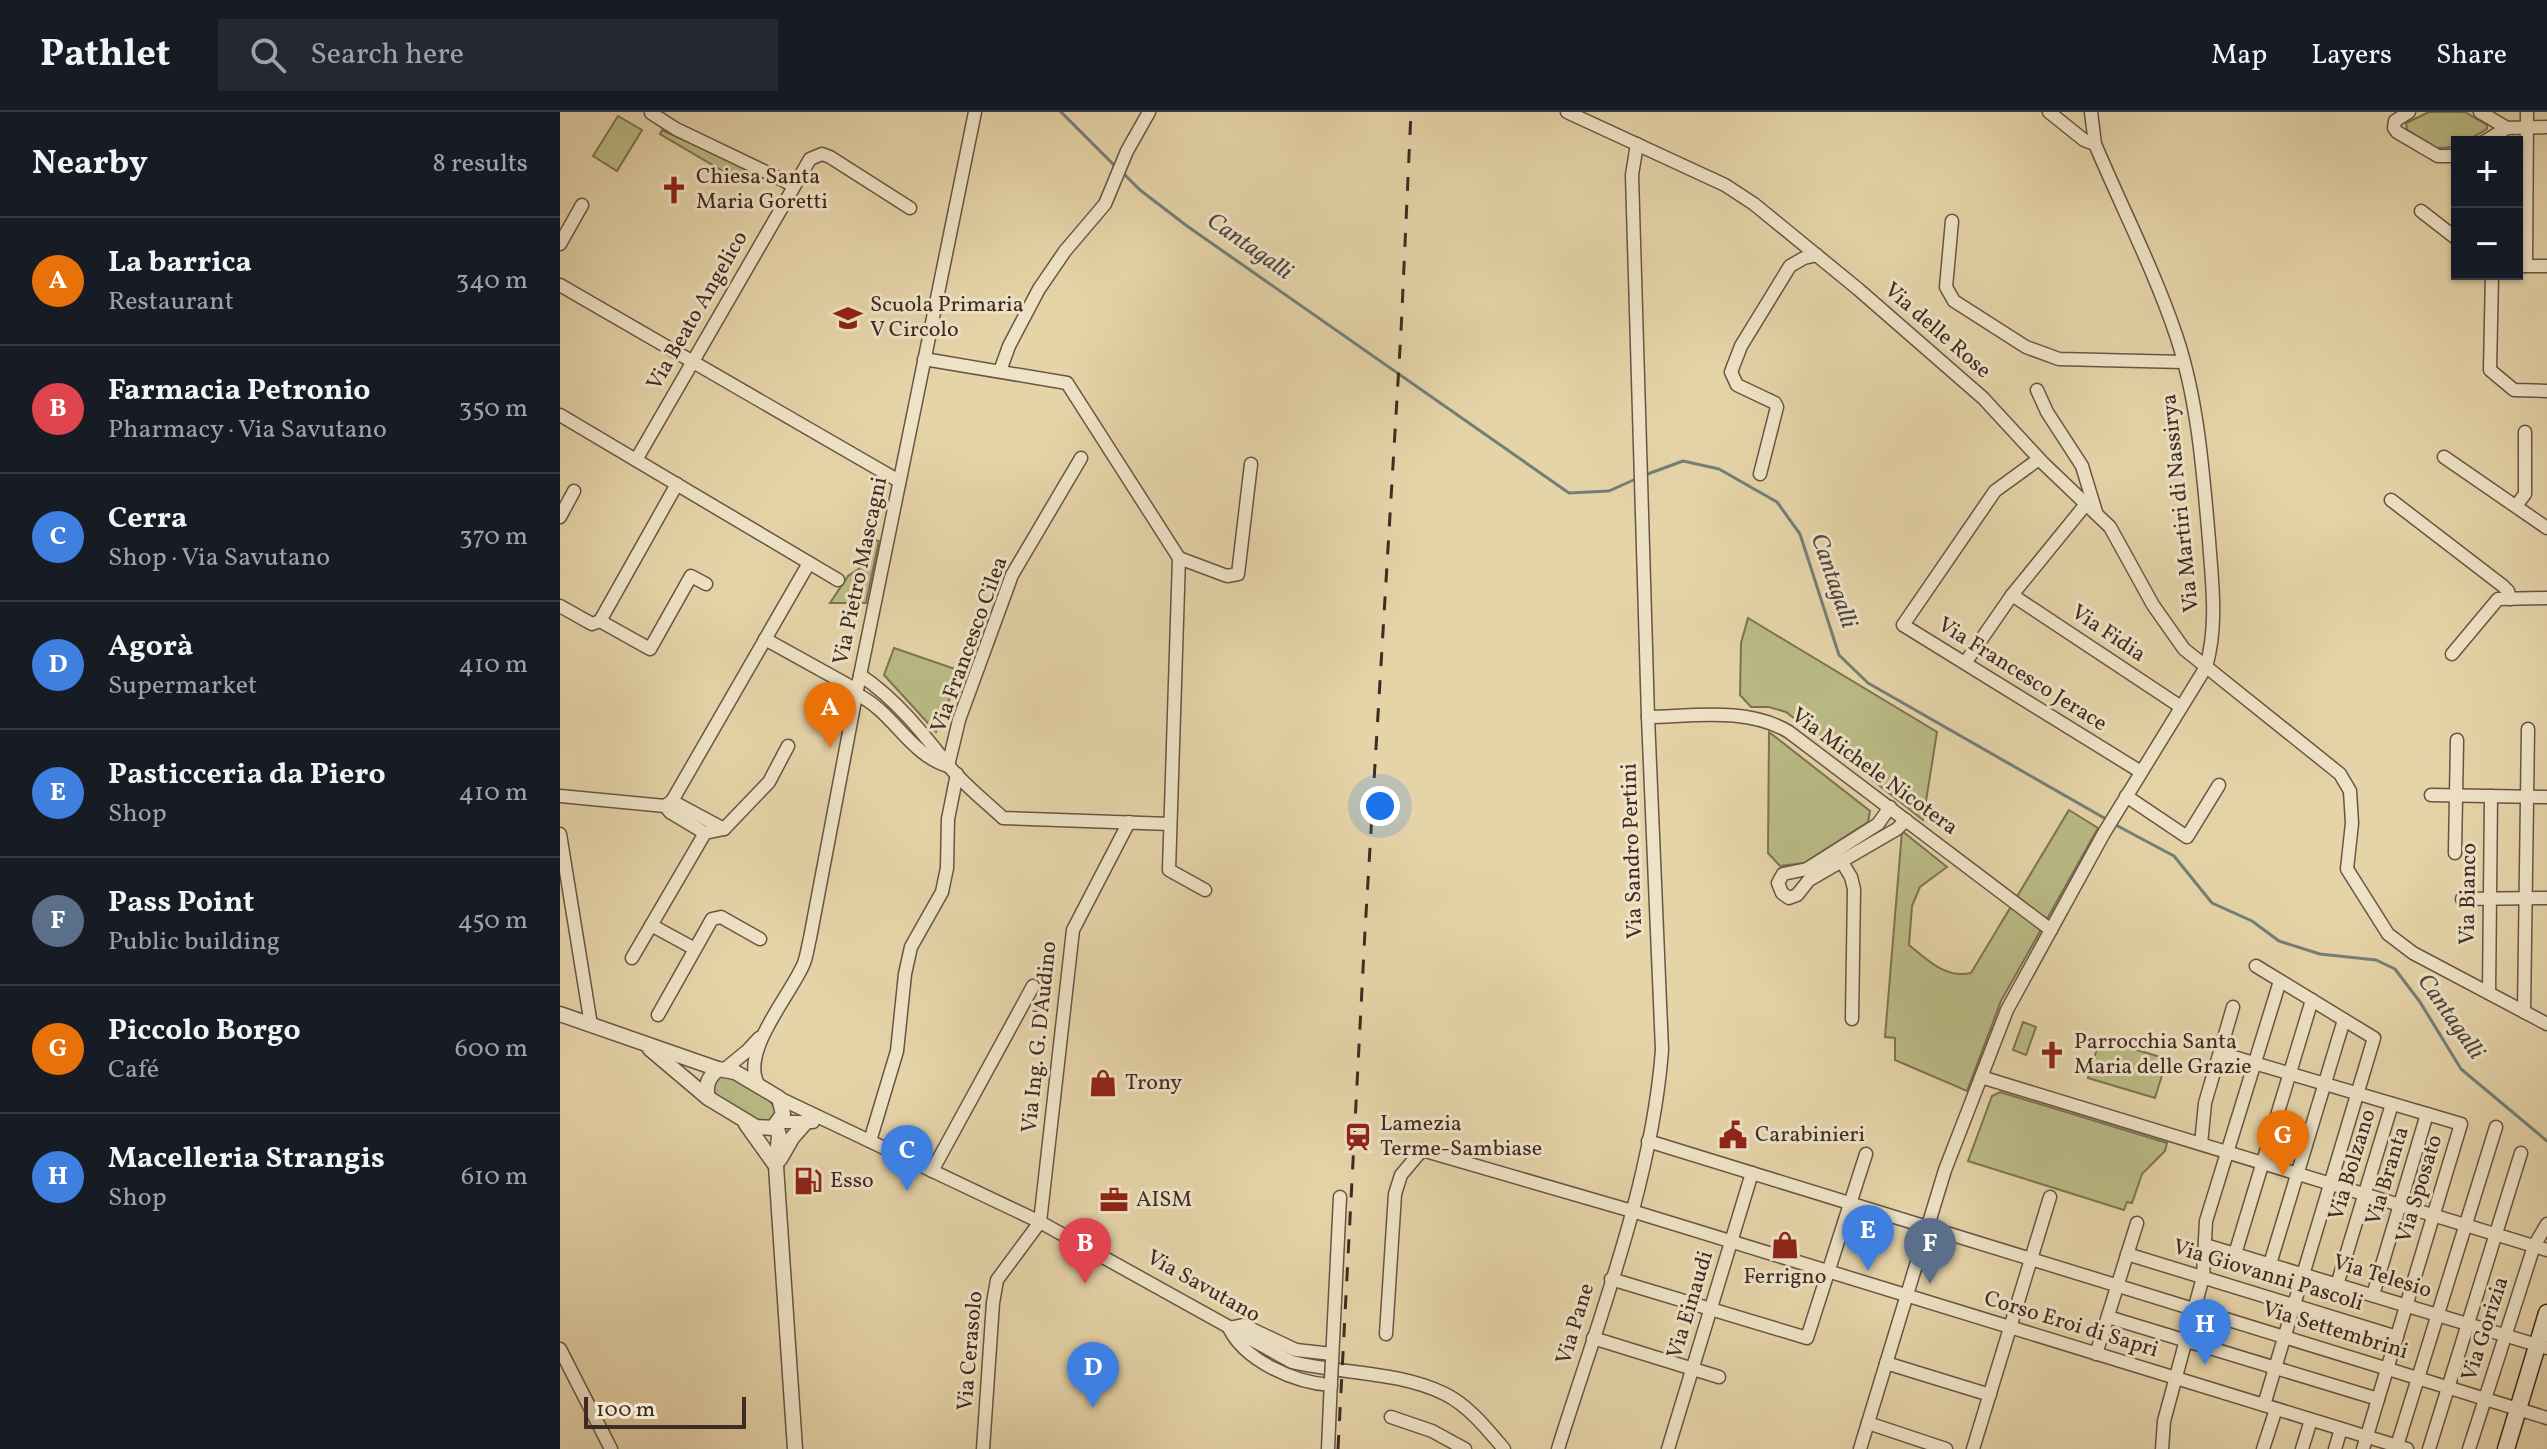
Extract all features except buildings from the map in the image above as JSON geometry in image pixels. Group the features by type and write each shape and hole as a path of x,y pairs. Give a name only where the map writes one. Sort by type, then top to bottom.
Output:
{"main road":[{"path":"2506,1449 2542,1347 2547,1313"}],"street":[{"name":"Via Pietro Mascagni","path":"766,1030 804,962 975,112"},
{"path":"1000,371 1009,346 1039,289 1065,251 1105,204 1122,162 1149,112"},
{"name":"Via delle Rose","path":"1567,112 1725,185 1754,204 1983,398 2039,459 2110,527 2153,605 2184,649 2340,774 2350,791 2352,823 2347,869 2388,934 2413,953 2547,1024"},
{"path":"2049,112 2084,140 2095,144"},
{"name":"Via Martiri di Nassirya","path":"2091,112 2095,144 2161,297 2191,393 2203,479 2212,587 2213,643 2206,667"},
{"path":"2409,112 2395,121 2397,132 2438,156 2451,156"},
{"path":"2480,112 2507,128 2547,127"},
{"path":"2523,238 2527,112"},
{"path":"651,113 676,129 793,185"},
{"path":"2494,136 2507,128"},
{"name":"Via Sandro Pertini","path":"1632,1211 1659,1091 1662,1050 1648,717 1632,175 1637,144"},
{"name":"Via Beato Angelico","path":"636,460 810,159 822,154 910,208"},
{"path":"560,244 582,205"},
{"path":"2421,211 2451,234"},
{"path":"1952,221 1946,287 1954,301 2026,347 2059,359 2183,362"},
{"path":"1760,474 1777,407 1775,403 1737,385 1731,372 1741,346 1790,266 1817,255"},
{"path":"2523,266 2547,266"},
{"path":"2492,280 2490,370 2514,390 2547,391"},
{"path":"560,285 899,481"},
{"path":"924,359 1067,383 1179,558 1169,870 1205,890"},
{"path":"2037,390 2047,412 2082,466 2097,515"},
{"path":"560,415 838,580"},
{"path":"2516,506 2525,494 2525,432"},
{"path":"2444,457 2547,528"},
{"name":"Via Francesco Cilea","path":"870,1141 897,1051 911,947 942,892 945,880 959,720 1012,575 1081,458"},
{"name":"Via Francesco Jerace","path":"2039,459 1995,491 1903,625 2141,772"},
{"path":"1179,558 1227,576 1238,574 1251,464"},
{"path":"560,606 592,624 600,621 677,484"},
{"path":"560,517 574,491"},
{"path":"2391,500 2503,586 2510,599"},
{"path":"1965,663 2012,595 2086,504"},
{"path":"788,746 769,782 724,829 705,833 670,812 669,803 809,563"},
{"path":"600,621 650,649 691,576 706,584"},
{"name":"Via Fidia","path":"2012,595 2181,707"},
{"path":"2452,654 2498,599 2547,598"},
{"path":"765,639 870,700 932,761 953,770"},
{"path":"1860,1449 1945,1170 2007,1010 2104,833 2206,667"},
{"path":"860,675 880,688 938,749 953,770 1003,818 1170,824"},
{"name":"Via Michele Nicotera","path":"1648,717 1743,716 1770,721 1890,807 2051,930"},
{"path":"2524,1012 2528,729"},
{"path":"2455,853 2457,740"},
{"path":"2123,801 2187,837 2219,785"},
{"path":"2431,795 2547,797"},
{"path":"560,796 669,803 724,829"},
{"name":"Via Bianco","path":"2489,993 2491,796"},
{"path":"1890,807 1878,824 1819,862 1807,869 1783,874 1778,889 1786,897 1794,897 1809,880 1897,829 1906,820"},
{"name":"Via Ing. G. D'Audino","path":"1040,1222 1073,930 1129,822"},
{"path":"632,958 705,833"},
{"path":"560,834 565,902 591,1025"},
{"path":"1842,862 1854,889 1852,1019"},
{"path":"2462,899 2547,898"},
{"path":"658,1015 716,916 760,939"},
{"path":"651,925 695,949"},
{"path":"2256,966 2374,1038 2275,1367 2263,1449"},
{"path":"2162,1449 2164,1421 2203,1277 2206,1221 2280,981"},
{"path":"932,1171 1033,986"},
{"path":"2235,1254 2312,1000"},
{"path":"2201,1144 2205,1103 2233,1007"},
{"path":"560,1014 722,1069 758,1084 779,1098 783,1114 777,1123 776,1166 795,1449"},
{"path":"2270,1264 2344,1020"},
{"path":"708,1098 706,1089 709,1079 747,1051 766,1030"},
{"path":"758,1084 753,1063 766,1030"},
{"path":"644,1043 708,1098 746,1122 766,1129 777,1123 836,1124"},
{"path":"2220,1053 2427,1114"},
{"path":"1981,1077 2540,1248"},
{"name":"Via Savutano","path":"779,1098 1040,1222 1292,1362 1373,1374 1447,1395 1480,1421 1504,1449"},
{"name":"Via Bolzano","path":"2337,1285 2392,1104"},
{"name":"Via Sposato","path":"2364,1443 2461,1124 2427,1114"},
{"name":"Via Branta","path":"2373,1295 2427,1114"},
{"path":"746,1122 776,1166"},
{"path":"776,1166 792,1138 806,1122"},
{"path":"2400,1448 2418,1378 2496,1127"},
{"name":"Via Settembrini","path":"1648,1141 2547,1418"},
{"name":"Corso Eroi di Sapri","path":"1386,1334 1395,1194 1401,1175 1422,1150 1731,1241 2341,1429 2364,1443 2400,1448"},
{"path":"2429,1449 2521,1153"},
{"path":"1611,1279 1807,1338 1866,1154"},
{"name":"Via Einaudi","path":"1668,1449 1752,1173"},
{"path":"1328,1449 1340,1197"},
{"path":"1976,1448 2050,1197"},
{"name":"Via Pane","path":"1558,1449 1632,1211"},
{"name":"Via Cerasolo","path":"983,1449 997,1280 1040,1222"},
{"path":"2096,1354 2137,1223"},
{"name":"Via Gorizia","path":"2469,1449 2505,1336 2547,1224"},
{"name":"Via Telesio","path":"2205,1245 2542,1347"},
{"name":"Via Giovanni Pascoli","path":"2127,1254 2397,1337"},
{"path":"2108,1317 2378,1399"},
{"path":"1331,1382 1299,1378 1250,1354 1238,1343 1229,1328 1243,1325 1296,1350 1332,1357"},
{"path":"1593,1338 1719,1377"},
{"path":"560,1349 611,1449"},
{"path":"1886,1363 1990,1395"},
{"path":"1391,1417 1432,1431 1465,1449"},
{"path":"2302,1449 2311,1420"},
{"path":"1868,1423 1946,1449"},
{"path":"2335,1449 2341,1429"}],"green space":[{"path":"2429,112 2465,112 2487,125 2487,129 2475,136 2451,136 2451,147 2437,148 2407,130 2406,123"},
{"path":"618,116 642,130 617,171 593,156"},
{"path":"662,130 752,171 749,176 738,180 660,134"},
{"path":"873,540 879,541 866,603 830,603 848,576 860,568"},
{"path":"1748,618 1937,732 1923,820 1786,712 1769,707 1751,707 1740,695 1741,643"},
{"path":"894,648 961,671 936,732 884,675"},
{"path":"1769,732 1870,811 1868,822 1804,863 1780,866 1768,853"},
{"path":"2069,810 2098,828 2001,1001 1967,1091 1895,1060 1895,1038 1885,1037 1902,831 1947,867 1920,887 1912,906 1909,945 1945,971 1971,973"},
{"path":"2023,1022 2036,1027 2026,1055 2013,1050"},
{"path":"2100,1039 2167,1059 2155,1098 2088,1078"},
{"path":"721,1075 741,1082 769,1100 777,1114 774,1120 762,1124 713,1093 714,1079"},
{"path":"2000,1092 2167,1143 2165,1151 2142,1174 2132,1203 2127,1202 2124,1210 1968,1161 1992,1096"}],"waterway":[{"name":"Cantagalli","path":"1061,112 1115,166"},
{"name":"Cantagalli","path":"1124,174 1187,226 1569,493 1609,491 1638,478"},
{"name":"Cantagalli","path":"1645,475 1683,461 1719,469 1777,502 1800,534 1839,655 1868,683 2106,819"},
{"name":"Cantagalli","path":"2112,823 2174,856 2212,903 2252,921 2279,941 2320,954 2376,960 2395,969 2420,1002 2461,1069 2547,1141"}],"railway":[{"path":"1338,1449 1411,112"}],"place":[{"name":"Chiesa Santa Maria Goretti","path":"674,190"},
{"name":"Scuola Primaria V Circolo","path":"848,318"},
{"name":"La barrica","path":"830,748"},
{"name":"Parrocchia Santa Maria delle Grazie","path":"2052,1055"},
{"name":"Trony","path":"1103,1083"},
{"name":"Carabinieri","path":"1733,1135"},
{"name":"Lamezia Terme-Sambiase","path":"1358,1137"},
{"name":"Piccolo Borgo","path":"2283,1176"},
{"name":"Esso","path":"808,1181"},
{"name":"Cerra","path":"907,1191"},
{"name":"AISM","path":"1114,1200"},
{"name":"Ferrigno","path":"1785,1245"},
{"name":"Pasticceria da Piero","path":"1868,1271"},
{"name":"Farmacia Petronio","path":"1085,1284"},
{"name":"Pass Point","path":"1930,1284"},
{"name":"Macelleria Strangis","path":"2205,1365"},
{"name":"Agorà","path":"1093,1408"}]}
